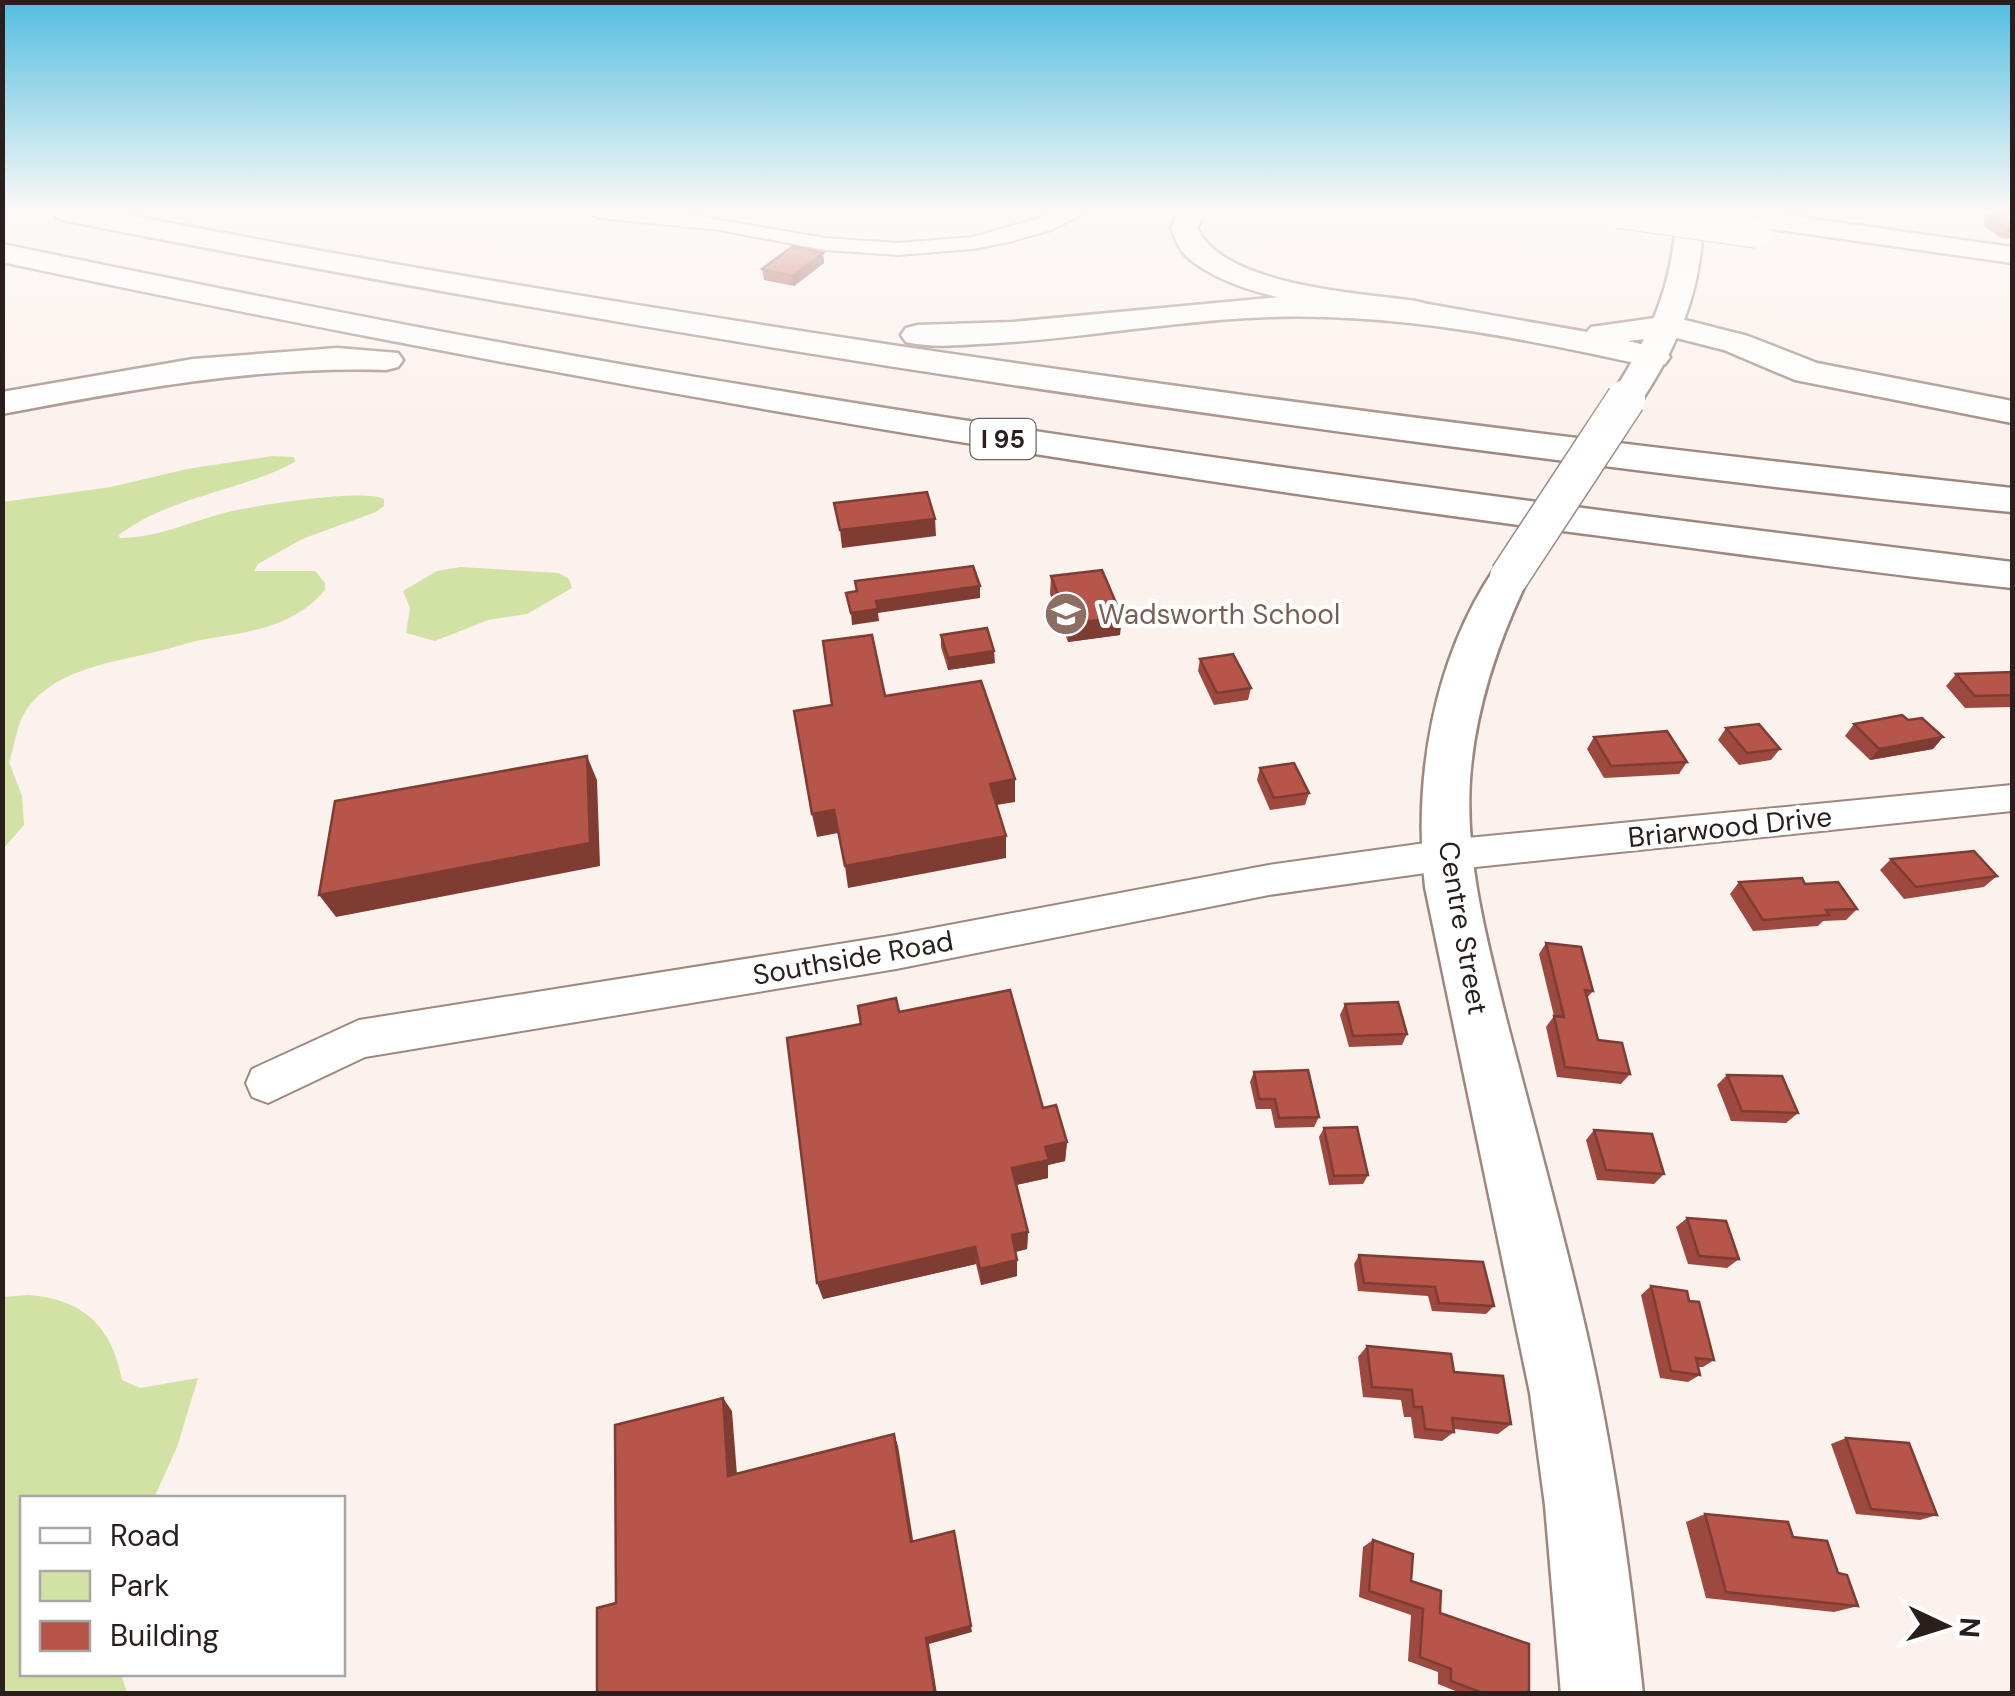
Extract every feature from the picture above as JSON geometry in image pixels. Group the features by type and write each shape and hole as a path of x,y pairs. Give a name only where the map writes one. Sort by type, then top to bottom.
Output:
{"highway":[{"name":"I 95","path":"187,291 415,338 846,414 1385,496 2012,575"},
{"name":"I 95","path":"481,291 756,338 1254,410 2012,500"},
{"path":"518,291 898,335 1022,332 1272,307 1416,310 1653,357"},
{"path":"1689,291 1703,316 1736,343"},
{"path":"1541,332 1622,333 1669,326 1736,343 1808,372 2012,412"},
{"path":"2,403 200,367 333,357 390,360 846,414"}],"main road":[{"path":"1306,291 1416,310"},
{"name":"Centre Street","path":"1602,1694 1592,1576 1565,1394 1463,952 1447,855 1445,806 1463,685 1473,650 1509,577 1653,357 1683,291"}],"street":[{"name":"Briarwood Drive","path":"1447,855 2012,798"},
{"name":"Southside Road","path":"268,1083 359,1039 896,952 1268,880 1447,855"}],"green space":[{"path":"273,456 294,457 295,462 160,511 119,535 120,538 160,532 238,510 307,499 373,496 384,499 384,506 302,539 258,564 254,571 315,571 325,583 325,590 298,613 267,627 87,669 41,693 21,719 9,762 22,796 24,825 3,849 3,502 111,487 187,469"},
{"path":"460,567 559,573 569,579 572,588 527,614 488,620 435,641 406,633 410,608 403,591 437,571"},
{"path":"3,1297 47,1298 79,1309 111,1344 122,1380 140,1388 198,1378 177,1447 155,1496 20,1496 20,1676 122,1676 127,1693 3,1693"}],"building":[{"path":"927,492 935,519 840,530 834,503"},
{"path":"973,566 980,586 876,601 878,609 851,613 846,593 857,591 855,581"},
{"path":"1102,570 1122,617 1069,624 1051,576"},
{"path":"987,628 994,651 948,658 941,635"},
{"path":"872,635 885,696 981,681 1015,779 990,784 1006,836 845,866 834,810 812,814 794,711 832,705 823,641"},
{"path":"1233,654 1251,688 1217,693 1200,659"},
{"path":"2012,672 2012,695 1975,696 1956,674"},
{"path":"1902,715 1908,720 1922,718 1943,737 1879,749 1854,724"},
{"path":"1759,724 1780,749 1747,753 1726,728"},
{"path":"1667,731 1687,762 1611,766 1594,737"},
{"path":"587,756 590,843 319,895 335,801"},
{"path":"1294,763 1309,793 1274,798 1260,768"},
{"path":"1974,851 1997,876 1916,887 1891,859"},
{"path":"1802,878 1805,884 1838,882 1857,909 1763,920 1739,882"},
{"path":"1546,943 1581,947 1593,991 1585,990 1598,1040 1622,1043 1630,1074 1565,1067 1554,1016 1564,1017"},
{"path":"1010,990 1043,1108 1056,1105 1067,1142 1045,1147 1049,1160 1012,1168 1028,1232 1012,1235 1017,1260 980,1269 975,1247 817,1283 787,1038 861,1024 858,1006 896,998 899,1012"},
{"path":"1398,1002 1407,1034 1353,1036 1345,1004"},
{"path":"1308,1070 1319,1117 1279,1118 1275,1099 1259,1099 1254,1072"},
{"path":"1727,1075 1782,1076 1798,1113 1742,1111"},
{"path":"1357,1127 1368,1175 1334,1176 1324,1128"},
{"path":"1594,1130 1652,1134 1664,1174 1606,1170"},
{"path":"1687,1218 1726,1221 1739,1259 1699,1256"},
{"path":"1359,1255 1483,1262 1494,1306 1439,1303 1435,1287 1364,1283"},
{"path":"1651,1286 1687,1291 1689,1301 1699,1302 1714,1360 1696,1358 1700,1375 1671,1371"},
{"path":"1367,1346 1451,1354 1454,1372 1503,1376 1511,1424 1452,1418 1454,1432 1425,1429 1422,1407 1414,1407 1412,1390 1372,1387"},
{"path":"723,1398 728,1476 894,1434 911,1542 954,1531 971,1626 926,1638 935,1694 597,1694 597,1608 616,1603 615,1425"},
{"path":"1846,1438 1909,1443 1937,1515 1871,1509"},
{"path":"1705,1514 1788,1522 1793,1537 1827,1541 1838,1573 1847,1575 1858,1606 1726,1592"},
{"path":"1373,1540 1413,1554 1411,1581 1441,1591 1440,1613 1529,1644 1529,1694 1485,1694 1451,1681 1451,1669 1420,1657 1423,1609 1369,1591"}],"place":[{"name":"Wadsworth School","path":"1066,614"}]}
